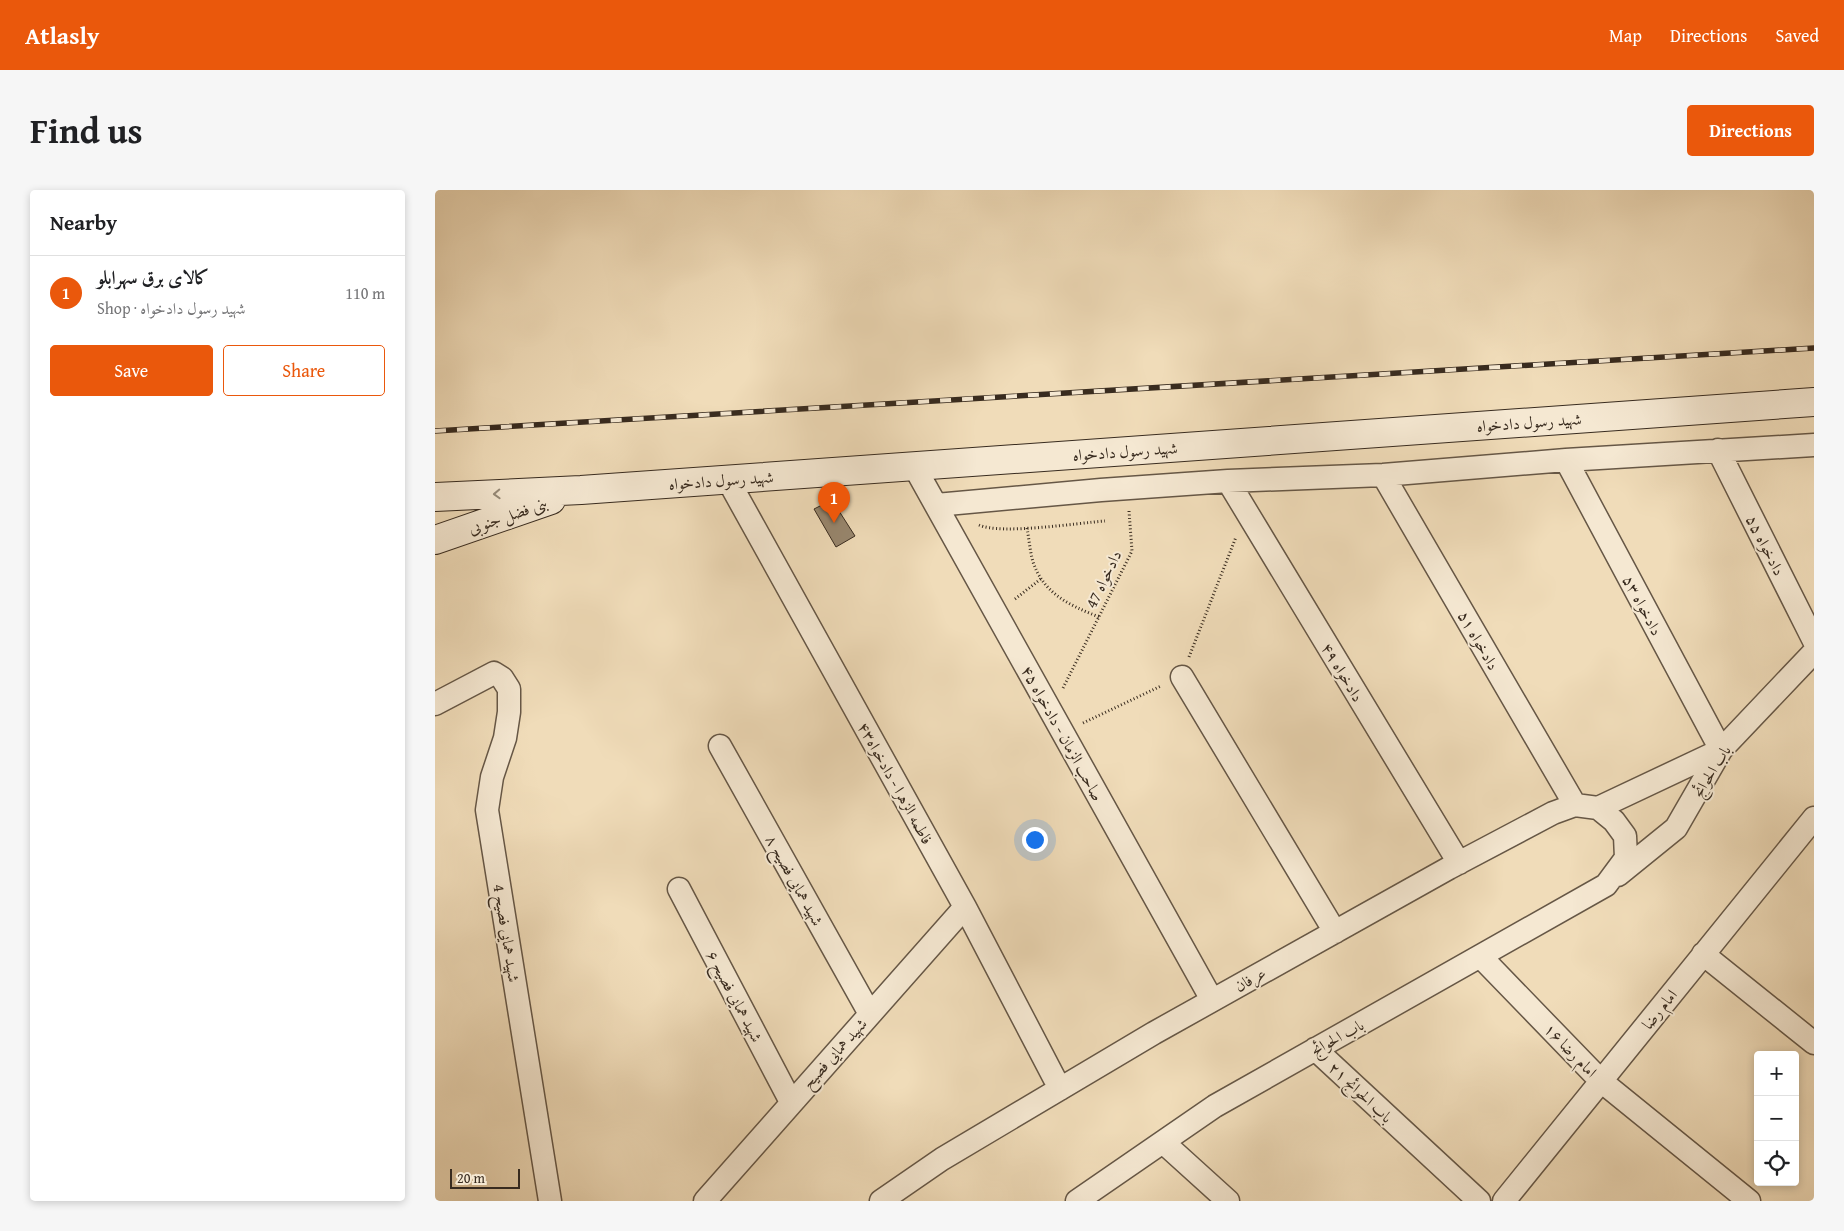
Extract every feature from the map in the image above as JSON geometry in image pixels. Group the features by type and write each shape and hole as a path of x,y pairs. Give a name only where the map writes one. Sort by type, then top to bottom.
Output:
{"street":[{"name":"شهید رسول دادخواه","path":"435,496 581,490 728,480 1814,402"},
{"path":"935,505 1122,488 1228,481 1383,475 1565,460 1814,445"},
{"name":"دادخواه ۵۵","path":"1718,450 1814,641"},
{"name":"دادخواه ۵۳","path":"1565,460 1721,750"},
{"name":"صاحب الزمان - دادخواه ۴۵","path":"914,466 1212,1000"},
{"name":"دادخواه ۵۱","path":"1383,475 1575,805"},
{"name":"فاطمه الزهرا - دادخواه۴۳","path":"728,480 965,907 1060,1089"},
{"name":"دادخواه ۴۹","path":"1228,481 1459,863"},
{"name":"بنی فضل جنوبی","path":"435,540 581,490"},
{"name":"باب الحوائج","path":"1077,1201 1164,1143 1215,1106 1606,885 1677,828 1721,750 1814,652"},
{"name":"شهید همایی فصیح 4","path":"435,704 493,673 502,678 509,689 509,712 505,738 492,777 487,810 550,1201"},
{"path":"1182,677 1335,932"},
{"name":"شهید همایی فصیح ۸","path":"720,746 869,1014"},
{"path":"1575,805 1597,808 1721,750"},
{"name":"عرفان","path":"881,1201 942,1159 1212,1000 1459,863 1532,824 1575,805"},
{"name":"باب الحوائج","path":"1597,808 1614,821 1625,836 1626,858 1606,885"},
{"name":"امام رضا","path":"1504,1201 1814,818"},
{"name":"شهید همایی فصیح ۶","path":"679,889 791,1102"},
{"name":"شهید همایی فصیح","path":"705,1201 965,907"},
{"path":"1703,954 1814,1043"},
{"name":"امام رضا ۱۶","path":"1481,957 1601,1081 1749,1201"},
{"name":"باب الحوائج ۲۱","path":"1315,1049 1479,1201"},
{"path":"1164,1143 1228,1201"}],"path":[{"name":"دادخواه 47","path":"1047,705 1065,686 1132,550 1130,515 1122,488"},
{"path":"1062,732 1182,677 1246,511"},
{"path":"1027,528 1033,562 1052,593 1073,606 1099,617"},
{"path":"996,613 1042,578"}],"building":[{"path":"832,500 855,536 836,547 814,509"}],"railway":[{"path":"435,431 1814,348"}],"place":[{"name":"کالای برق سهرابلو","path":"834,523"}]}
